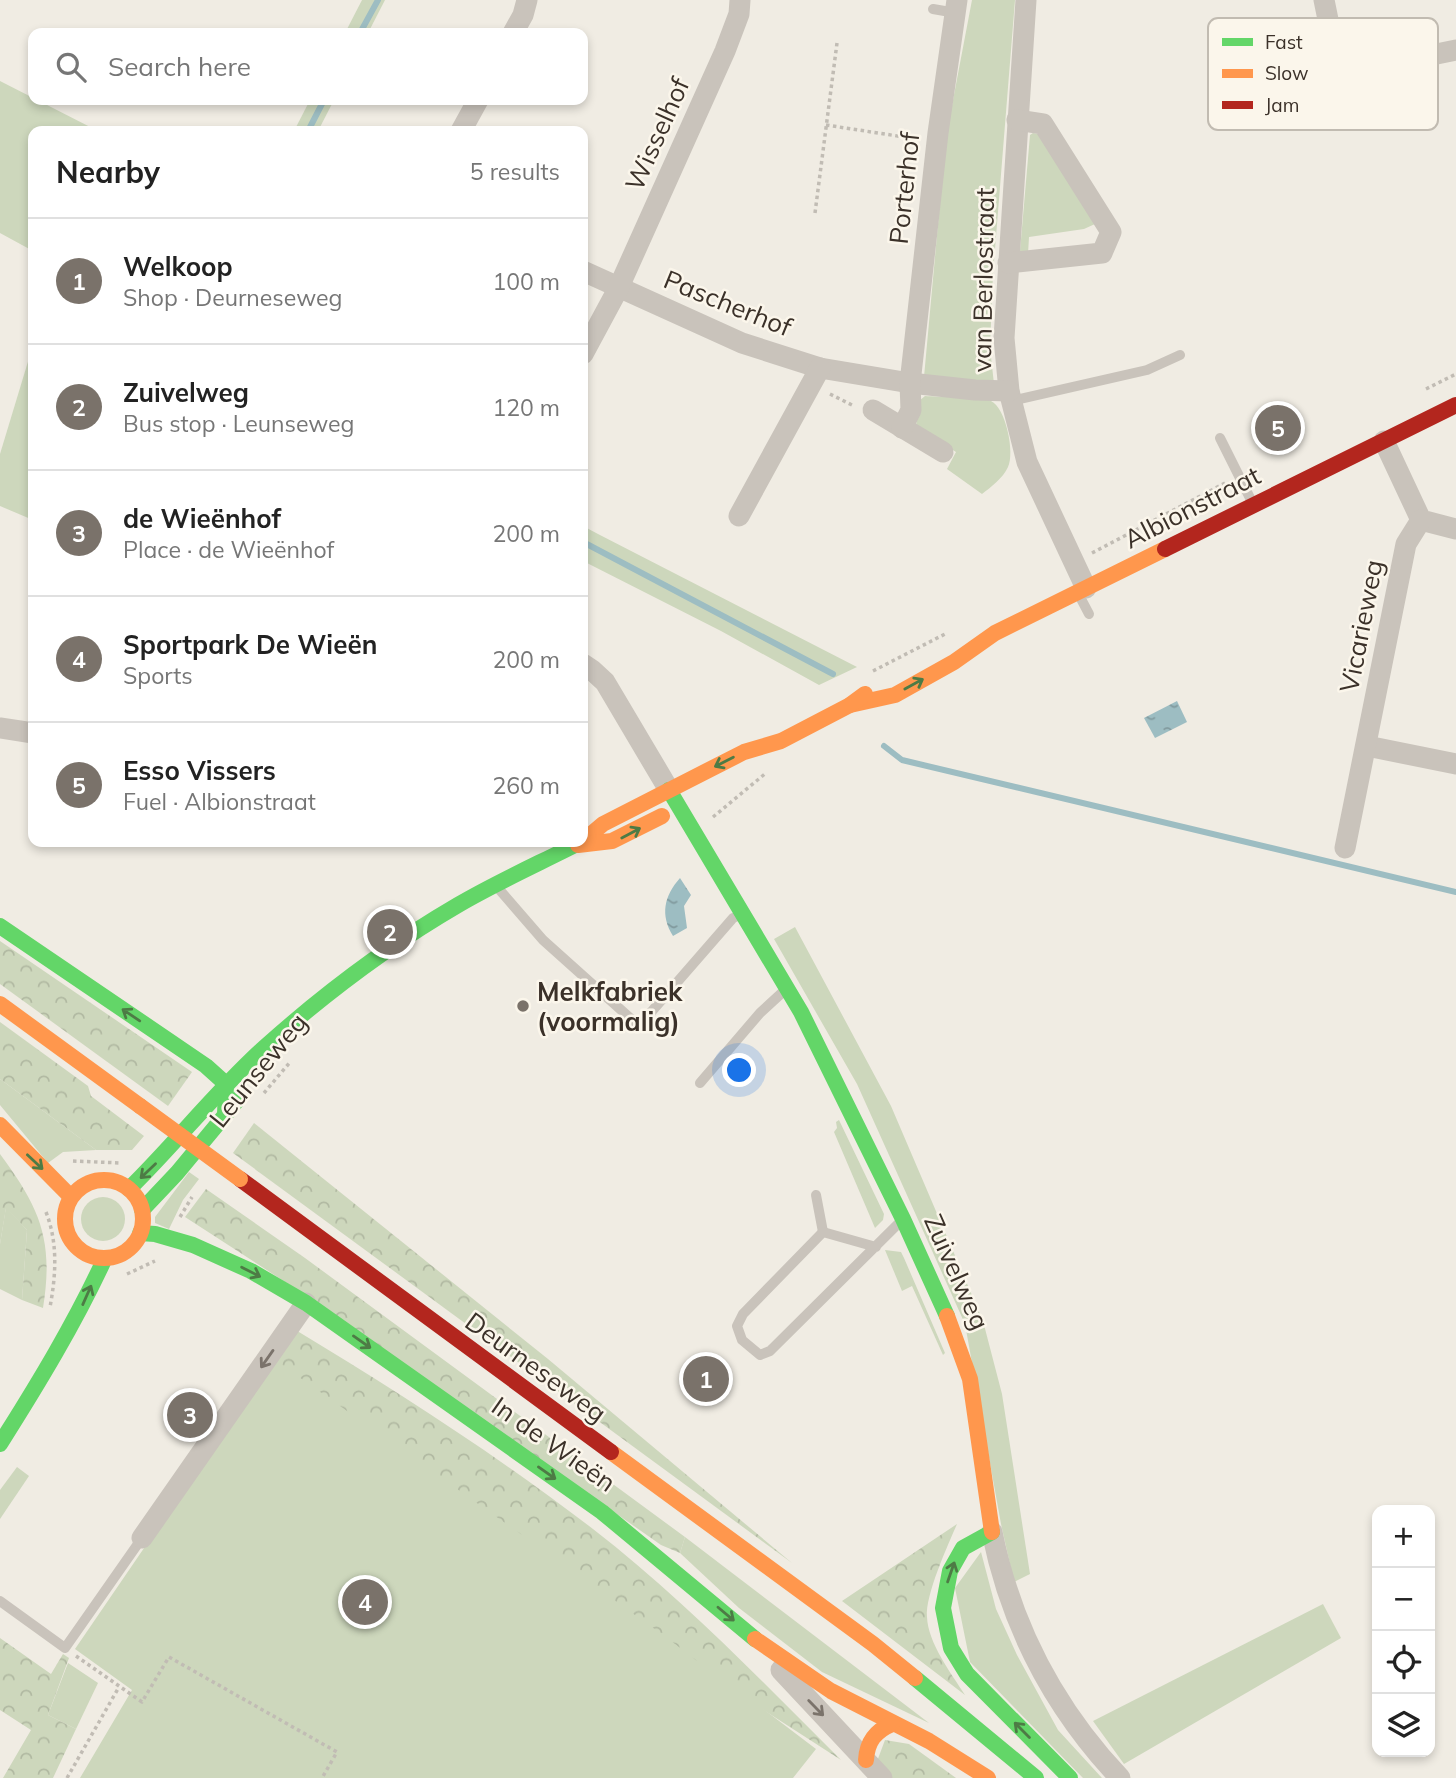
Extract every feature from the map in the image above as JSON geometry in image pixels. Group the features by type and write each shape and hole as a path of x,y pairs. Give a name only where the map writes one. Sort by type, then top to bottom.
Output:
{"main road":[{"name":"Albionstraat","path":"850,705 895,695 954,662 995,634 1456,405"},
{"name":"Albionstraat","path":"945,647 995,634"},
{"name":"Albionstraat","path":"680,799 744,752 781,741 850,705 885,679"},
{"name":"Albionstraat","path":"754,769 781,741"},
{"name":"Zuivelweg","path":"680,799 692,830 801,1012 945,1311 970,1379 992,1532"},
{"name":"Leunseweg","path":"588,842 612,841 680,799"},
{"name":"Leunseweg","path":"129,1189 164,1155 199,1112 266,1046 387,949 459,904 572,847"},
{"path":"0,926 187,1053 226,1084 228,1098 225,1115"},
{"name":"Deurneseweg","path":"0,1004 873,1644 1036,1778"},
{"name":"Leunseweg","path":"142,1210 177,1173 279,1052 297,1023"},
{"path":"0,1125 71,1197"},
{"path":"100,1180 116,1182 129,1189 142,1210 140,1233 134,1244 124,1253 105,1258 78,1255 65,1225 71,1197 84,1185 100,1180"},
{"name":"In de Wieën","path":"140,1233 169,1237 193,1245 251,1271 306,1303 602,1512 755,1639"},
{"path":"0,1444 27,1404 66,1331 80,1311 105,1258"},
{"path":"66,1331 66,1304 69,1293"},
{"path":"992,1532 963,1548 950,1571 943,1608 951,1648 967,1674 1070,1778"},
{"path":"755,1639 802,1673 892,1724 929,1741 988,1778"},
{"path":"866,1760 874,1734 892,1724"}],"street":[{"path":"515,28 527,0"},
{"name":"Wisselhof","path":"618,289 725,51 739,14 740,0"},
{"name":"van Berlostraat","path":"1026,0 1004,338 1010,396 1027,462 1074,562 1082,590"},
{"path":"1324,0 1328,18"},
{"name":"Porterhof","path":"910,383 937,141 957,6"},
{"path":"1438,54 1456,50"},
{"path":"464,126 475,105"},
{"path":"1008,263 1102,253 1111,232 1043,124 1017,120"},
{"name":"Pascherhof","path":"588,274 742,343 820,368 1010,396"},
{"path":"588,345 618,289"},
{"path":"740,516 820,368"},
{"path":"902,428 911,410 910,383"},
{"path":"873,410 943,452"},
{"path":"1384,441 1421,520 1456,529"},
{"name":"Vicarieweg","path":"1345,848 1406,544 1421,520"},
{"path":"588,668 605,682 680,799"},
{"path":"0,728 28,732"},
{"path":"1367,746 1456,764"},
{"path":"142,1538 306,1303"},
{"name":"Zuivelweg","path":"992,1532 1011,1604 1029,1650 1069,1717 1120,1778"},
{"name":"In de Wieën","path":"755,1639 787,1678 882,1778"}],"lane":[{"path":"933,9 957,6"},
{"path":"1010,396 1147,370 1180,355"},
{"path":"1220,438 1253,504"},
{"path":"1082,590 1088,614"},
{"path":"497,886 544,940 639,1026 733,918 743,914"},
{"path":"700,1083 760,1013 787,988"},
{"path":"816,1195 822,1232"},
{"path":"822,1232 743,1314 737,1326 742,1340 760,1355 770,1351 903,1219"},
{"path":"822,1232 876,1247"},
{"path":"0,1601 65,1648 142,1538"}],"path":[{"path":"815,213 837,43"},
{"path":"826,125 937,141"},
{"name":"Albionstraat","path":"1074,562 1239,475"},
{"path":"862,677 957,629"},
{"path":"692,830 716,814 737,795"},
{"name":"Leunseweg","path":"257,1102 297,1054"},
{"path":"125,1275 163,1258 169,1237 194,1193"},
{"path":"45,1208 51,1226 56,1277"},
{"path":"65,1648 142,1702 169,1657 337,1752 322,1778"},
{"path":"67,1778 119,1687"}],"green space":[{"path":"362,0 385,0 371,28 348,28"},
{"path":"972,0 1015,0 993,274 990,348 994,384 924,377 946,137"},
{"path":"0,81 28,95 28,105 47,105 88,126 28,126 28,248 0,233"},
{"path":"307,105 331,105 321,126 297,126"},
{"path":"1038,134 1095,224 1084,229 1029,237 1028,254 1020,251 1030,135"},
{"path":"28,362 28,518 0,506 0,454"},
{"path":"925,396 991,401 1001,412 1008,431 1010,460 1003,475 982,494 947,469 956,452 916,426 919,401"},
{"path":"588,529 857,667 819,685 721,631 588,564"},
{"path":"795,927 891,1106 983,1321 1002,1394 1030,1574 1014,1582 965,1324 857,1084 774,939"},
{"path":"0,941 192,1072 168,1106 0,984"},
{"path":"0,1022 88,1086 91,1096 144,1136 132,1150 96,1150 0,1079"},
{"path":"0,1079 96,1150 63,1152 48,1163 0,1105"},
{"path":"839,1120 884,1214 883,1220 875,1228 834,1132"},
{"path":"254,1123 548,1359 792,1563 233,1153"},
{"path":"0,1154 25,1191 41,1226 47,1263 43,1308 22,1300 27,1230 6,1208 0,1244"},
{"path":"189,1172 199,1179 183,1200 169,1229 155,1223 155,1217"},
{"path":"206,1189 305,1258 685,1537 680,1553 661,1545 296,1289 185,1217"},
{"path":"103,1197 118,1204 125,1219 118,1234 103,1241 88,1234 81,1219 88,1204"},
{"path":"6,1207 27,1230 22,1300 0,1289 0,1244"},
{"path":"885,1250 901,1252 945,1353 943,1355 912,1286 902,1291"},
{"path":"294,1329 371,1376 521,1476 626,1555 751,1670 841,1760 742,1696 666,1637 275,1360"},
{"path":"274,1358 561,1555 816,1749 793,1778 80,1778 132,1690 75,1649"},
{"path":"17,1467 29,1476 0,1519 0,1490"},
{"path":"957,1524 933,1583 927,1617 931,1637 965,1695 842,1601"},
{"path":"685,1537 929,1723 822,1672 739,1608 680,1553"},
{"path":"981,1552 996,1609 1017,1655 1058,1730 1102,1778 1083,1778 970,1662 955,1588"},
{"path":"1323,1604 1341,1638 1124,1764 1093,1721"},
{"path":"0,1638 51,1674 63,1654 69,1658 48,1715 76,1729 53,1778 3,1778 31,1730 0,1710"},
{"path":"68,1663 98,1683 76,1729 48,1715"},
{"path":"885,1740 909,1744 956,1778 890,1778 876,1764"}],"water":[{"path":"1177,701 1187,722 1155,738 1144,718"},
{"path":"680,878 691,895 684,906 687,928 673,936 665,913 670,892"}],"waterway":[{"path":"363,28 378,0"},
{"path":"311,126 321,105"},
{"path":"588,545 833,674"},
{"path":"884,746 902,760 1456,892"}],"traffic: fast":[{"path":"669,790 801,1012 903,1219 947,1316"},
{"path":"129,1189 247,1064 334,990 383,953 458,905 571,847"},
{"path":"0,926 206,1066 226,1084 225,1115"},
{"path":"142,1210 177,1173 240,1097"},
{"path":"140,1233 155,1234 193,1245 251,1271 306,1303 602,1512 755,1639"},
{"path":"0,1444 55,1353 105,1258"},
{"path":"992,1532 963,1548 950,1571 943,1608 951,1648 967,1674 1070,1778"},
{"path":"915,1678 1036,1778"}],"traffic: slow":[{"path":"850,705 895,695 954,662 995,633 1165,549"},
{"path":"588,837 603,824 744,752 781,741 850,705 865,694"},
{"path":"588,844 612,841 662,816"},
{"path":"0,1004 140,1106"},
{"path":"140,1106 240,1179"},
{"path":"0,1125 71,1197"},
{"path":"104,1180 119,1183 132,1191 140,1204 143,1219 140,1234 132,1247 119,1255 104,1258 89,1255 76,1247 68,1234 65,1219 68,1204 76,1191 89,1183 104,1180"},
{"path":"947,1316 970,1379 992,1532"},
{"path":"611,1452 873,1644 915,1678"},
{"path":"755,1639 831,1691 929,1741 988,1778"},
{"path":"866,1760 873,1738 892,1724"}],"traffic: jam":[{"path":"1165,549 1456,405"},
{"path":"240,1179 611,1452"}],"place":[{"name":"Esso Vissers","path":"1278,428"},
{"name":"Zuivelweg","path":"390,932"},
{"name":"Melkfabriek (voormalig)","path":"523,1006"},
{"name":"Welkoop","path":"706,1379"},
{"name":"de Wieënhof","path":"190,1415"},
{"name":"Sportpark De Wieën","path":"365,1602"}]}
